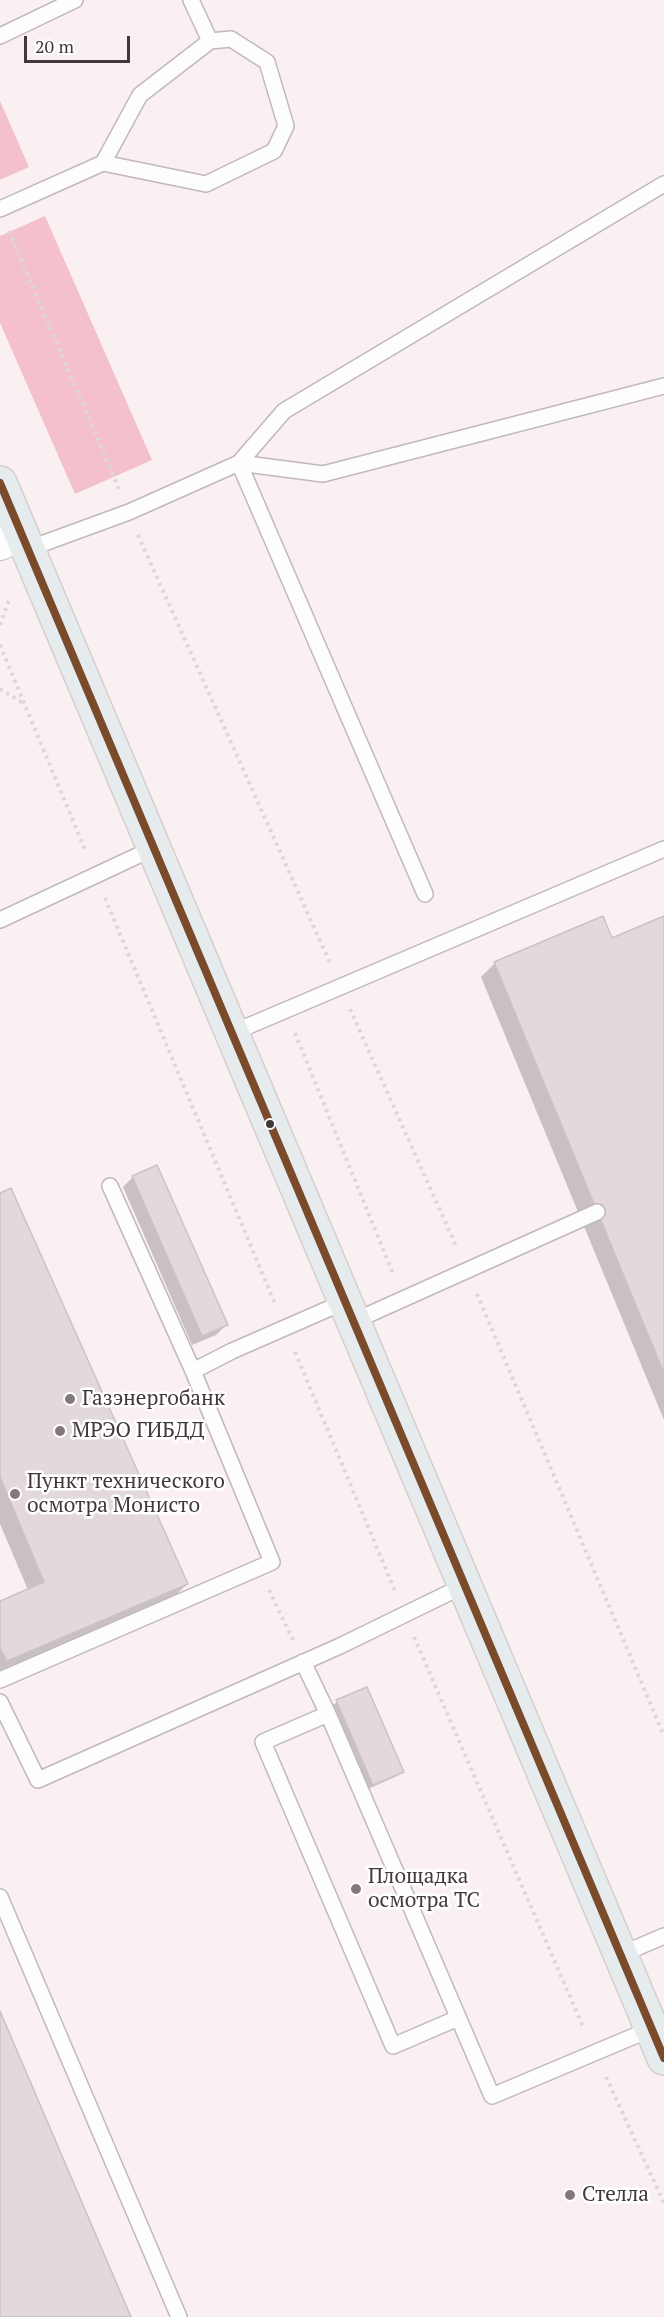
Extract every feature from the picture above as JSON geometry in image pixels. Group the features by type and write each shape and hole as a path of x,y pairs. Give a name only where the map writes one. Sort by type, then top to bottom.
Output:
{"main road":[{"path":"0,483 16,542 154,848 658,2043"}],"lane":[{"path":"0,36 75,0"},
{"path":"191,0 210,41"},
{"path":"2,215 102,163 140,95 210,41 231,39 267,62 286,126 274,151 206,184 102,163"},
{"path":"16,542 129,512 239,463 284,411 664,184"},
{"path":"239,463 323,474 664,386"},
{"path":"239,463 425,894"},
{"path":"0,920 154,848"},
{"path":"232,1033 664,849"},
{"path":"0,1680 272,1562 193,1371 111,1186"},
{"path":"193,1371 285,1328 404,1299 597,1212"},
{"path":"0,1702 38,1780 303,1662 464,1586"},
{"path":"303,1662 328,1714 492,2096 594,2052 658,2043"},
{"path":"328,1714 263,1742 272,1764 393,2046 458,2018"},
{"path":"0,1897 179,2317"},
{"path":"620,1955 664,1936"}],"path":[{"path":"2,215 129,512 467,1271 664,1736"},
{"path":"0,625 11,599 8,590"},
{"path":"0,645 404,1615 594,2052 664,2203"},
{"path":"0,689 24,703"},
{"path":"286,1010 404,1299"},
{"path":"259,1568 303,1662"}],"shaded area":[{"path":"0,101 29,167 0,180"},
{"path":"45,216 152,460 75,494 0,323 0,236"}],"building":[{"path":"603,916 612,938 664,916 664,1373 494,962"},
{"path":"157,1165 228,1325 202,1336 132,1176"},
{"name":"МРЭО ГИБДД","path":"11,1188 188,1584 7,1661 0,1648 0,1601 44,1582 0,1477 0,1193"},
{"path":"367,1687 404,1772 373,1785 336,1700"},
{"path":"0,2011 131,2317 0,2317"}],"transit line":[{"path":"0,483 664,2058"}],"place":[{"name":"Газэнергобанк","path":"70,1399"},
{"name":"МРЭО ГИБДД","path":"60,1431"},
{"name":"Пункт технического осмотра Монисто","path":"15,1494"},
{"name":"Площадка осмотра ТС","path":"356,1889"},
{"name":"Стелла","path":"570,2195"}]}
